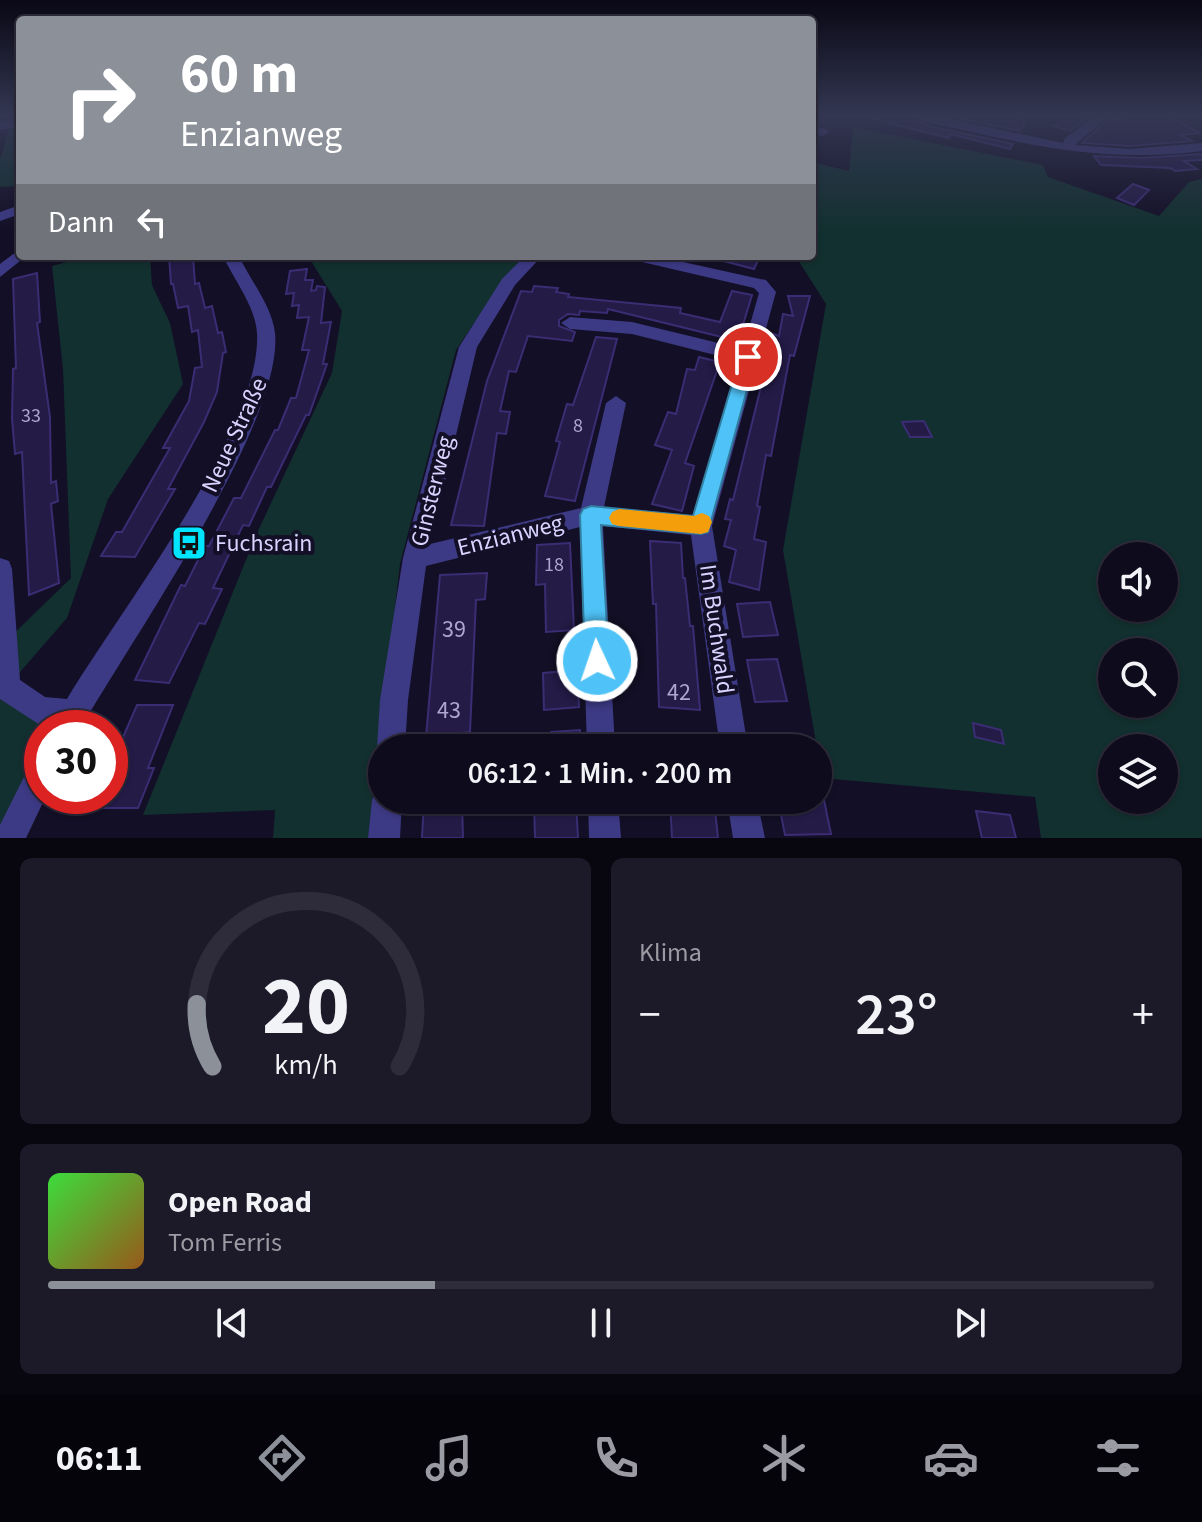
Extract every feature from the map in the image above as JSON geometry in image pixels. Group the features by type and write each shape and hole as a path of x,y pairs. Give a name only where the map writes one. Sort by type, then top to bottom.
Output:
{"street":[{"path":"0,272 16,258"},
{"name":"Neue Straße","path":"76,710 210,489 250,410 266,365 266,333 233,260"},
{"name":"Ginsterweg","path":"392,734 415,558 468,347 508,282 530,260"},
{"name":"Im Buchwald","path":"653,260 760,284 768,292 701,526 732,734"},
{"path":"570,323 632,328 748,357"},
{"path":"600,734 591,515 616,403"},
{"name":"Enzianweg","path":"415,558 591,515 701,526"},
{"path":"0,569 7,687 39,710"},
{"path":"10,838 24,809"},
{"path":"384,838 386,814"},
{"path":"604,814 605,838"},
{"path":"745,814 749,838"}],"green space":[{"path":"2,154 16,154 16,186 0,187"},
{"path":"851,154 989,154 1043,165 1048,177 1159,216 1189,182 1202,179 1202,838 1041,838 1035,797 832,779 832,734 814,734 783,550 826,304 798,260 816,260 816,163 849,171"},
{"path":"74,260 150,260 152,285 170,323 183,384 108,499 67,618 7,687 65,710 24,710 24,800 0,838 0,647 71,578 63,369 52,266"},
{"path":"310,260 525,260 502,282 456,350 400,564 380,734 368,734 368,814 371,814 368,838 273,838 275,810 143,815 256,535 332,373 342,311"}],"building":[{"path":"1202,154 1202,160 1184,161 1197,169 1175,171 1170,168 1101,165 1094,156 1141,158"},
{"path":"1133,184 1149,190 1134,205 1117,198"},
{"path":"169,260 193,260 195,284 199,283 205,308 212,306 226,352 223,353 217,392 168,489 175,489 135,557 101,556 116,532 122,532 170,448 163,448 189,401 195,368 202,367 198,330 192,332 188,306 178,308 171,284"},
{"path":"720,260 758,260 754,269"},
{"path":"307,269 305,280 313,280 311,291 316,290 317,286 325,287 321,323 331,322 323,364 327,364 309,415 306,415 271,487 267,487 249,526 243,525 213,588 222,589 205,624 199,623 169,683 135,680 181,585 185,586 234,498 241,498 275,430 278,430 291,398 296,398 309,350 302,350 309,317 297,318 299,305 292,306 294,293 286,294 290,271"},
{"path":"37,273 40,322 37,323 50,417 51,483 56,481 58,501 51,504 59,583 29,595 22,452 15,454 12,419 13,369 16,368 13,279"},
{"path":"534,286 558,288 556,292 569,294 568,297 681,308 680,313 720,322 732,291 752,295 738,341 608,309 607,313 580,311 579,315 568,314 559,320 559,326 575,332 572,341 528,336 516,372 509,371 500,411 510,412 506,434 497,433 484,526 451,525 487,381 521,291 532,292"},
{"path":"788,296 810,296 794,356 790,355 771,456 766,455 757,506 760,507 754,539 766,542 759,590 729,582 736,550 724,546 731,520 725,519 730,499 733,500 774,334 779,336 783,314 793,316"},
{"path":"596,337 617,339 575,501 545,496 567,404 573,405"},
{"path":"699,357 720,362 685,463 694,466 682,511 652,504 672,450 655,445 668,412 676,414 687,369 695,370"},
{"path":"924,421 932,437 910,437 902,422"},
{"path":"650,541 681,543 683,578 690,626 693,626 700,710 659,707 656,604 653,604"},
{"path":"570,543 574,630 546,632 545,584 536,585 537,545"},
{"path":"487,573 485,599 476,600 470,732 426,734 440,575"},
{"path":"770,602 778,635 743,637 737,604"},
{"path":"777,659 787,701 755,702 747,660"},
{"path":"577,670 579,707 544,710 543,673"},
{"path":"137,705 173,705 148,768 154,768 138,808 128,808 128,726"},
{"path":"973,723 1001,730 1004,744 975,737"},
{"path":"580,730 580,734 551,734"},
{"path":"976,811 1010,815 1016,838 982,838"},
{"path":"423,814 462,814 463,838 422,838"},
{"path":"534,814 577,814 578,838 535,838"},
{"path":"671,814 715,814 718,838 672,838"},
{"path":"781,814 827,814 831,834 785,835"}],"slow traffic":[{"path":"619,518 701,526 702,522"}],"place":[{"name":"Fuchsrain","path":"189,543"}],"route":[{"path":"597,661 591,515 701,526 748,357"}]}
